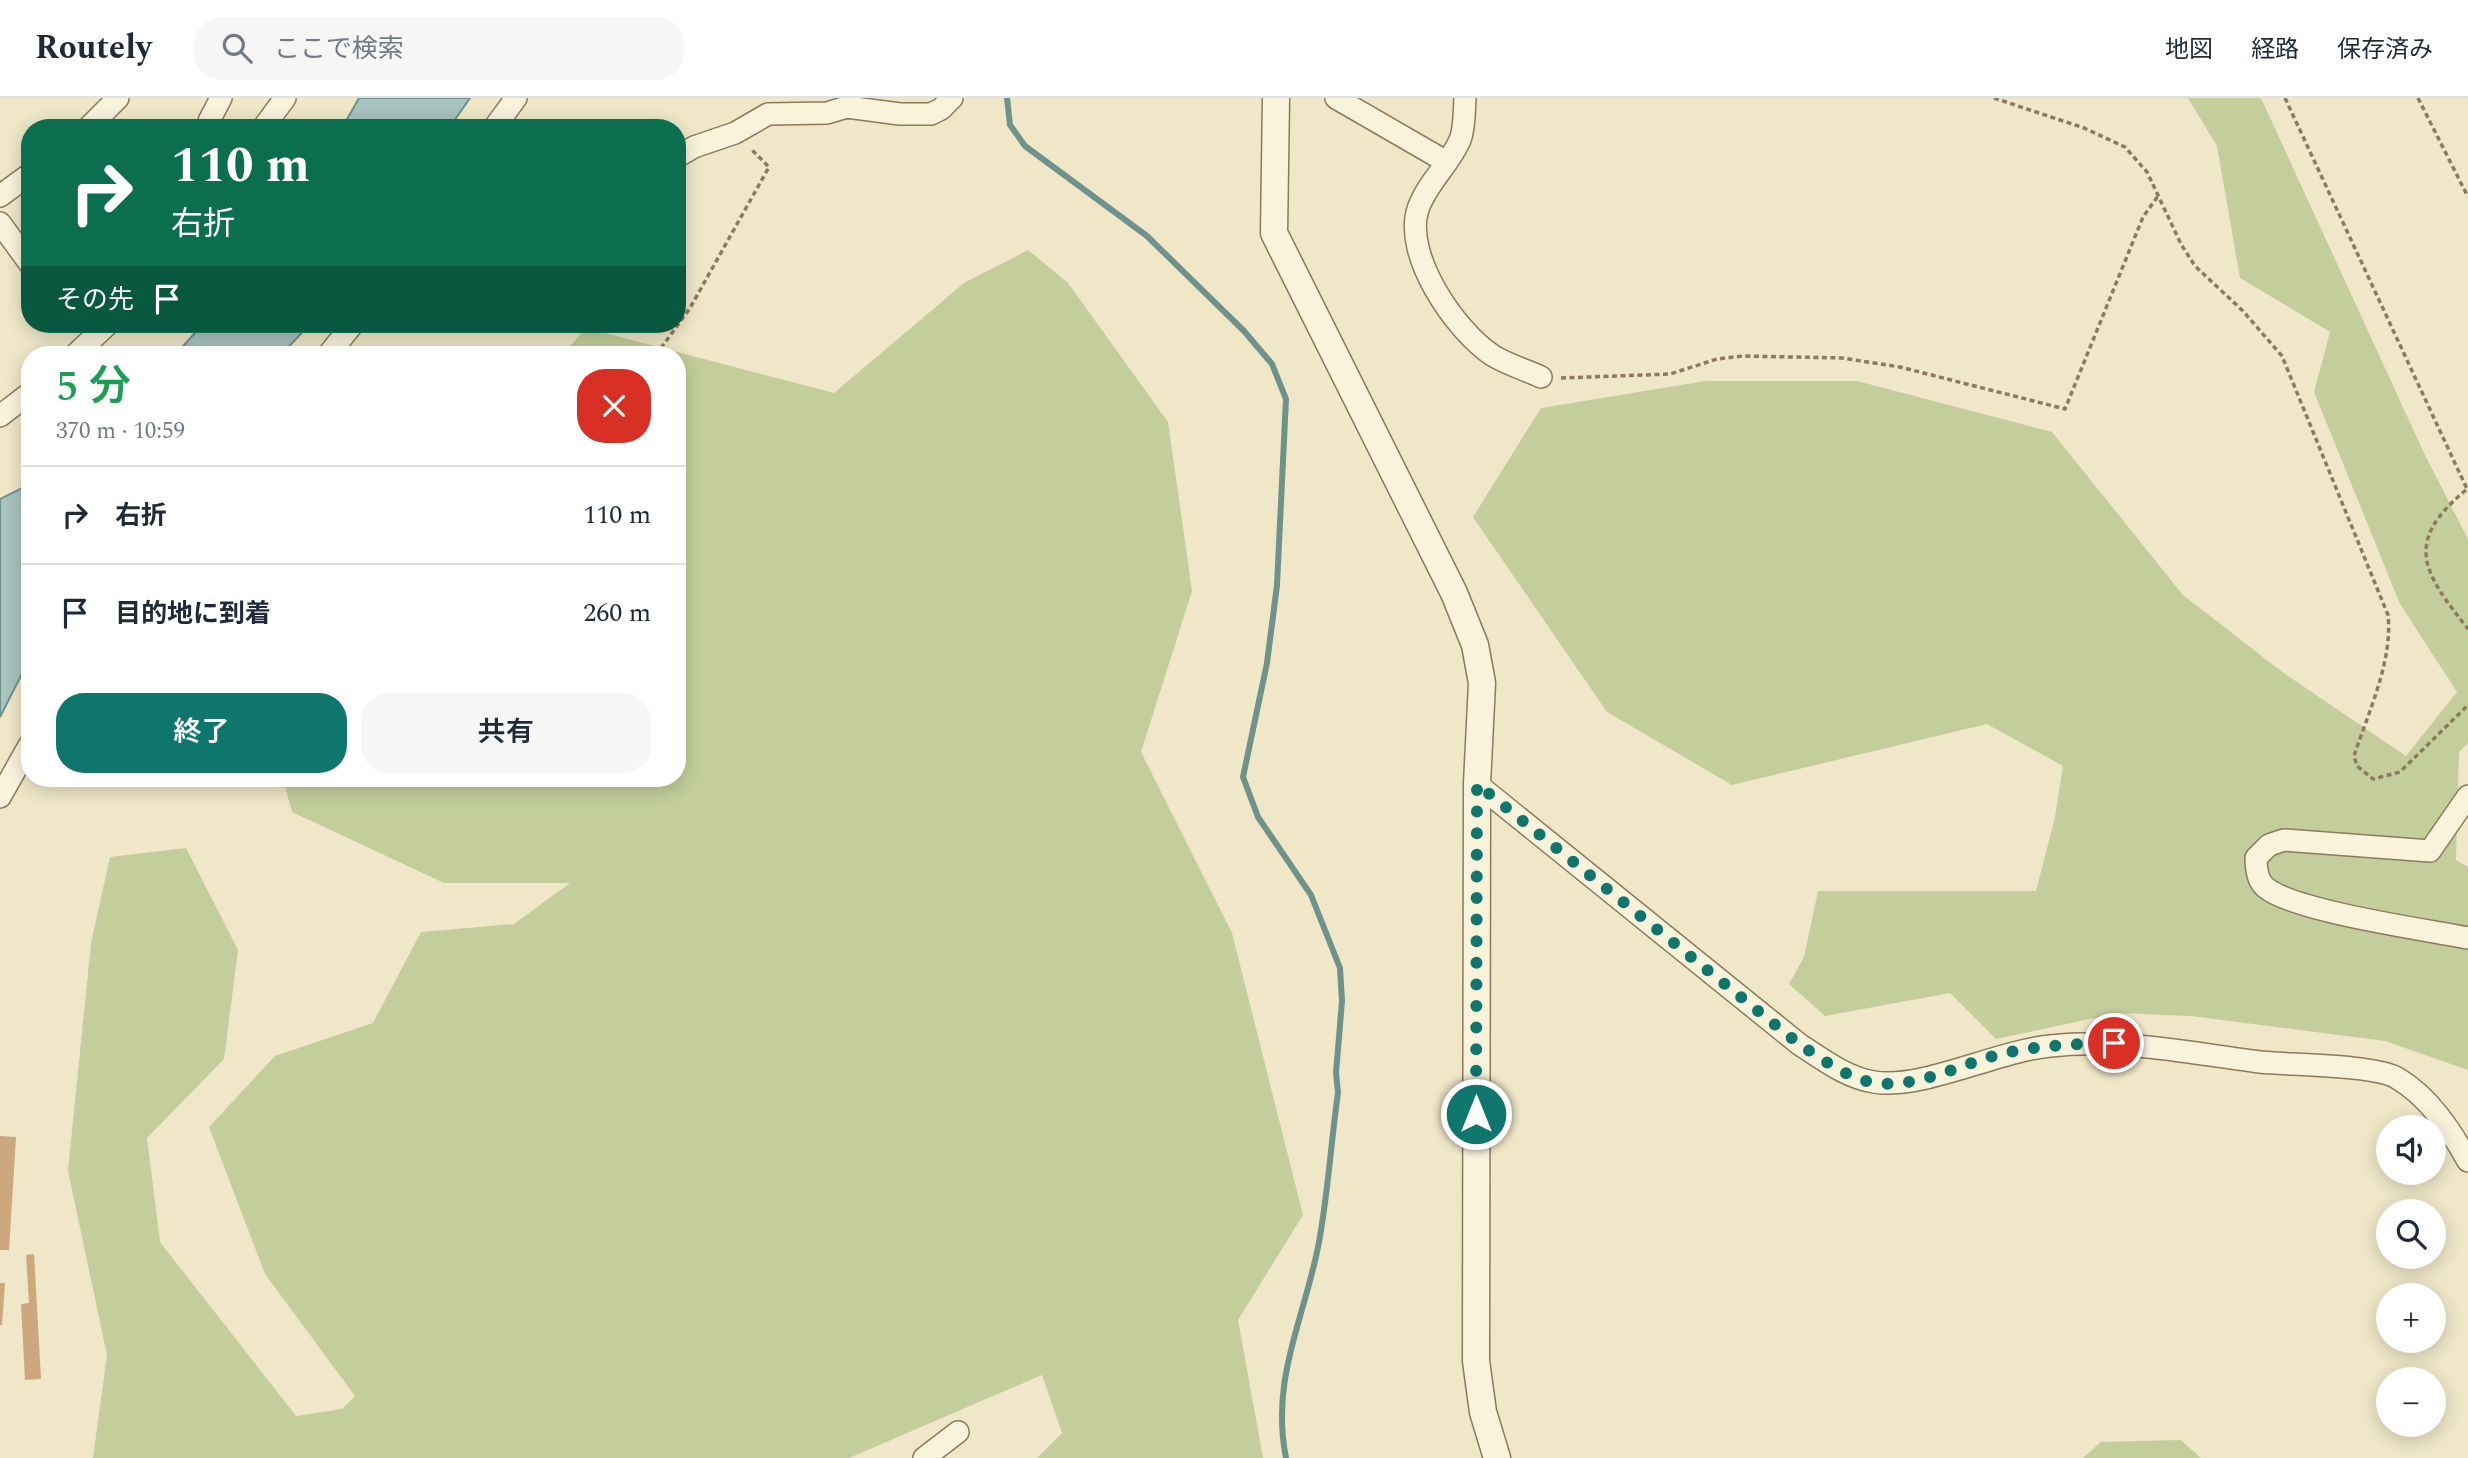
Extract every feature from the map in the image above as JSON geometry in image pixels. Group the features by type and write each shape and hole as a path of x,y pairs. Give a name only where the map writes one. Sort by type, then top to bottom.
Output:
{"street":[{"path":"97,119 118,98"},
{"path":"210,119 220,98"},
{"path":"270,119 285,98"},
{"path":"501,119 516,98"},
{"path":"686,152 735,133 768,114 827,113 847,107 900,114 930,114 941,109 952,98"},
{"path":"1276,98 1274,233 1454,593 1475,645 1482,682 1477,784 1476,1361 1483,1412 1497,1458"},
{"path":"1336,98 1445,161"},
{"path":"1465,98 1460,140 1445,161 1417,214 1415,234 1419,257 1441,297 1466,332 1493,355 1541,377"},
{"path":"0,196 21,181"},
{"path":"0,223 21,252"},
{"path":"85,346 98,333"},
{"path":"0,416 21,400"},
{"path":"0,797 21,760"},
{"path":"1477,784 1799,1044 1840,1070 1873,1082 1893,1084 1941,1074 2001,1054 2049,1045 2114,1043 2395,1076 2431,1104 2468,1161"},
{"path":"2468,796 2430,851 2284,840 2269,845 2256,858 2256,871 2264,887 2309,906 2468,938"},
{"path":"924,1458 958,1432"}],"path":[{"path":"1994,98 2084,128 2125,147 2147,172 2195,266 2260,328 2282,356 2388,615 2390,630 2386,652 2354,756 2357,766 2373,779 2400,772 2468,705"},
{"path":"2285,98 2468,489 2450,503 2430,530 2425,557 2442,595 2468,629"},
{"path":"2418,98 2468,197"},
{"path":"686,314 769,167 759,153 748,147"},
{"path":"1541,377 1670,374 1717,359 1743,356 1842,358 1900,366 2065,409 2143,217 2158,196"}],"green space":[{"path":"2188,98 2261,98 2424,453 2468,539 2468,743 2459,752 2456,860 2468,867 2468,1070 2385,1041 2191,1016 2118,1013 1996,1039 1950,993 1825,1016 1789,984 1804,957 1818,891 2036,891 2055,817 2063,766 1987,724 1732,785 1607,712 1473,517 1541,408 1706,381 1857,381 2052,432 2183,595 2281,671 2406,756 2457,692 2400,604 2314,392 2330,332 2240,278 2217,146"},
{"path":"1028,250 1068,283 1168,422 1192,591 1141,752 1232,933 1303,1215 1238,1320 1263,1458 1037,1458 1062,1433 1042,1375 849,1458 93,1458 107,1355 68,1171 91,943 110,857 186,848 238,950 224,1059 147,1138 160,1242 296,1416 342,1409 355,1396 265,1274 209,1127 275,1056 373,1023 421,932 514,924 570,883 444,883 292,812 285,787 686,787 686,354 834,393 964,283"},
{"path":"582,333 605,333 655,346 570,346"},
{"path":"2181,1440 2201,1458 2083,1458 2101,1442"}],"water":[{"path":"359,98 470,98 455,119 347,119"},
{"path":"195,333 302,333 289,346 183,346"},
{"path":"21,488 21,676 0,717 0,499"}],"building":[{"path":"0,1136 16,1137 9,1250 0,1250"},
{"path":"34,1254 41,1379 25,1380 21,1304 29,1303 26,1255"},
{"path":"0,1283 5,1283 2,1325 0,1325"}],"waterway":[{"path":"1007,98 1010,125 1025,146 1147,236 1244,331 1272,364 1286,399 1277,585 1267,663 1243,777 1258,817 1311,895 1340,968 1342,1001 1336,1073 1338,1093 1322,1224 1313,1270 1291,1348 1282,1401 1286,1458"}],"route":[{"path":"1476,1114 1477,784 1799,1044 1840,1070 1873,1082 1893,1084 1941,1074 2001,1054 2049,1045 2114,1043"}]}
